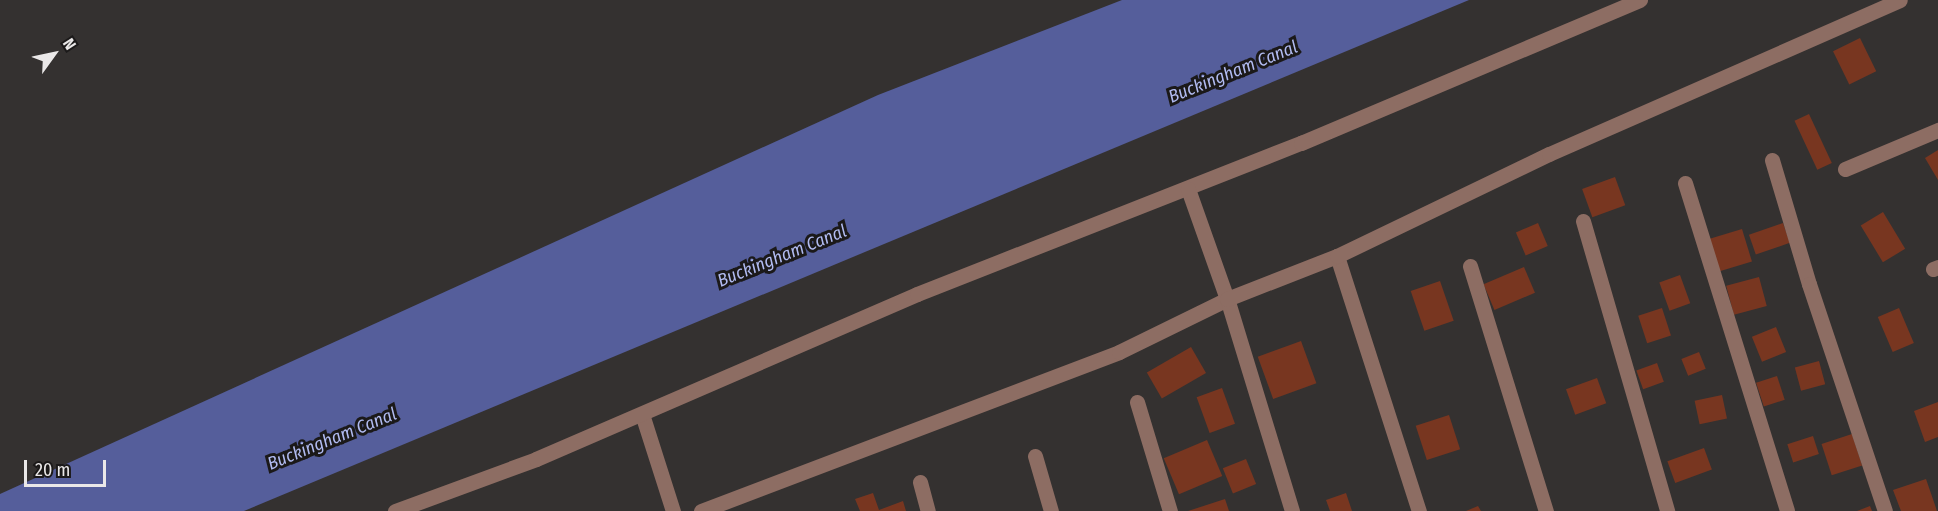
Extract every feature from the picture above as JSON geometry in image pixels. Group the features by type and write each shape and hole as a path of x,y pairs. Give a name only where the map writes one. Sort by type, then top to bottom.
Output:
{"street":[{"path":"395,511 642,414 918,294 1188,189 1640,0"},
{"path":"701,511 1119,352 1227,299 1337,256 1549,154 1900,0"},
{"path":"1845,169 1938,130"},
{"path":"1772,160 1809,284 1885,511"},
{"path":"1685,183 1787,511"},
{"path":"1188,189 1227,299 1293,511"},
{"path":"1583,221 1667,511"},
{"path":"1337,256 1419,511"},
{"path":"1470,266 1546,511"},
{"path":"1137,402 1170,511"},
{"path":"642,414 673,511"},
{"path":"1035,456 1051,511"},
{"path":"920,482 928,511"}],"water":[{"name":"Buckingham Canal","path":"1122,0 1469,0 244,511 0,511 0,494 878,95"}],"building":[{"path":"1860,38 1876,71 1849,84 1833,51"},
{"path":"1809,114 1832,163 1817,170 1794,121"},
{"path":"1938,150 1938,180 1925,158"},
{"path":"1615,177 1625,205 1592,217 1582,189"},
{"path":"1883,212 1905,249 1883,262 1861,225"},
{"path":"1538,223 1548,246 1526,255 1516,232"},
{"path":"1783,223 1790,243 1756,255 1749,235"},
{"path":"1742,229 1752,262 1716,273 1706,240"},
{"path":"1524,267 1535,293 1494,310 1483,284"},
{"path":"1680,275 1690,303 1670,311 1659,283"},
{"path":"1759,277 1767,306 1734,315 1726,286"},
{"path":"1440,281 1454,321 1424,331 1411,291"},
{"path":"1662,308 1671,336 1647,343 1638,316"},
{"path":"1899,308 1914,343 1893,352 1878,317"},
{"path":"1776,327 1786,352 1762,362 1752,337"},
{"path":"1301,341 1316,383 1273,399 1258,357"},
{"path":"1191,347 1206,373 1162,398 1147,372"},
{"path":"1699,352 1706,369 1688,376 1681,359"},
{"path":"1819,361 1825,384 1801,391 1795,367"},
{"path":"1657,363 1664,382 1643,389 1636,371"},
{"path":"1777,376 1785,400 1764,407 1756,383"},
{"path":"1597,378 1606,403 1575,415 1566,389"},
{"path":"1222,388 1235,424 1210,433 1197,397"},
{"path":"1722,395 1727,418 1700,424 1695,401"},
{"path":"1938,402 1938,437 1925,442 1914,411"},
{"path":"1449,415 1460,449 1427,460 1416,426"},
{"path":"1852,434 1862,465 1832,475 1822,444"},
{"path":"1813,436 1819,454 1793,462 1787,444"},
{"path":"1207,440 1222,476 1179,494 1164,458"},
{"path":"1704,448 1712,470 1675,483 1667,461"},
{"path":"1246,459 1256,484 1233,493 1223,468"},
{"path":"1926,479 1937,511 1901,511 1893,490"},
{"path":"873,493 879,510 903,501 906,511 860,511 855,499"},
{"path":"1346,493 1352,511 1330,511 1326,500"},
{"path":"1225,499 1229,511 1188,511"},
{"path":"1478,506 1481,511 1466,511"},
{"path":"1870,506 1872,511 1857,511"}]}
